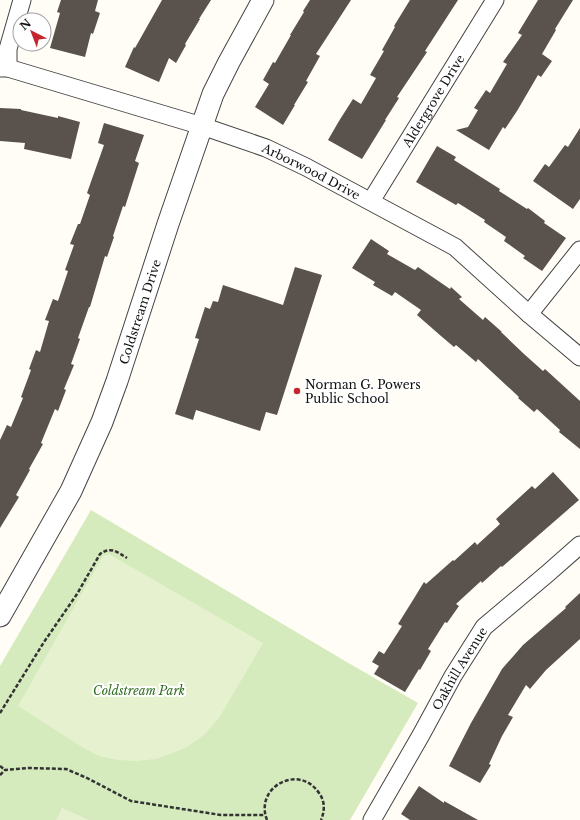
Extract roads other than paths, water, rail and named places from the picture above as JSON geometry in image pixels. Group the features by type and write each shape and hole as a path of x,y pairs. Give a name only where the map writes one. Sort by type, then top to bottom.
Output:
{"street":[{"path":"4,68 22,0"},
{"name":"Coldstream Drive","path":"0,616 71,491 102,422 117,381 168,224 214,94 228,62 263,0"},
{"name":"Aldergrove Drive","path":"371,201 495,0"},
{"name":"Arborwood Drive","path":"4,68 202,126 266,148 306,167 455,247 529,314 580,357"},
{"path":"529,314 580,250"},
{"name":"Oakhill Avenue","path":"372,820 453,676 484,627 580,545"}],"place":[{"name":"Norman G. Powers Public School","path":"297,391"}],"park label":[{"name":"Coldstream Park","path":"139,690"}]}
